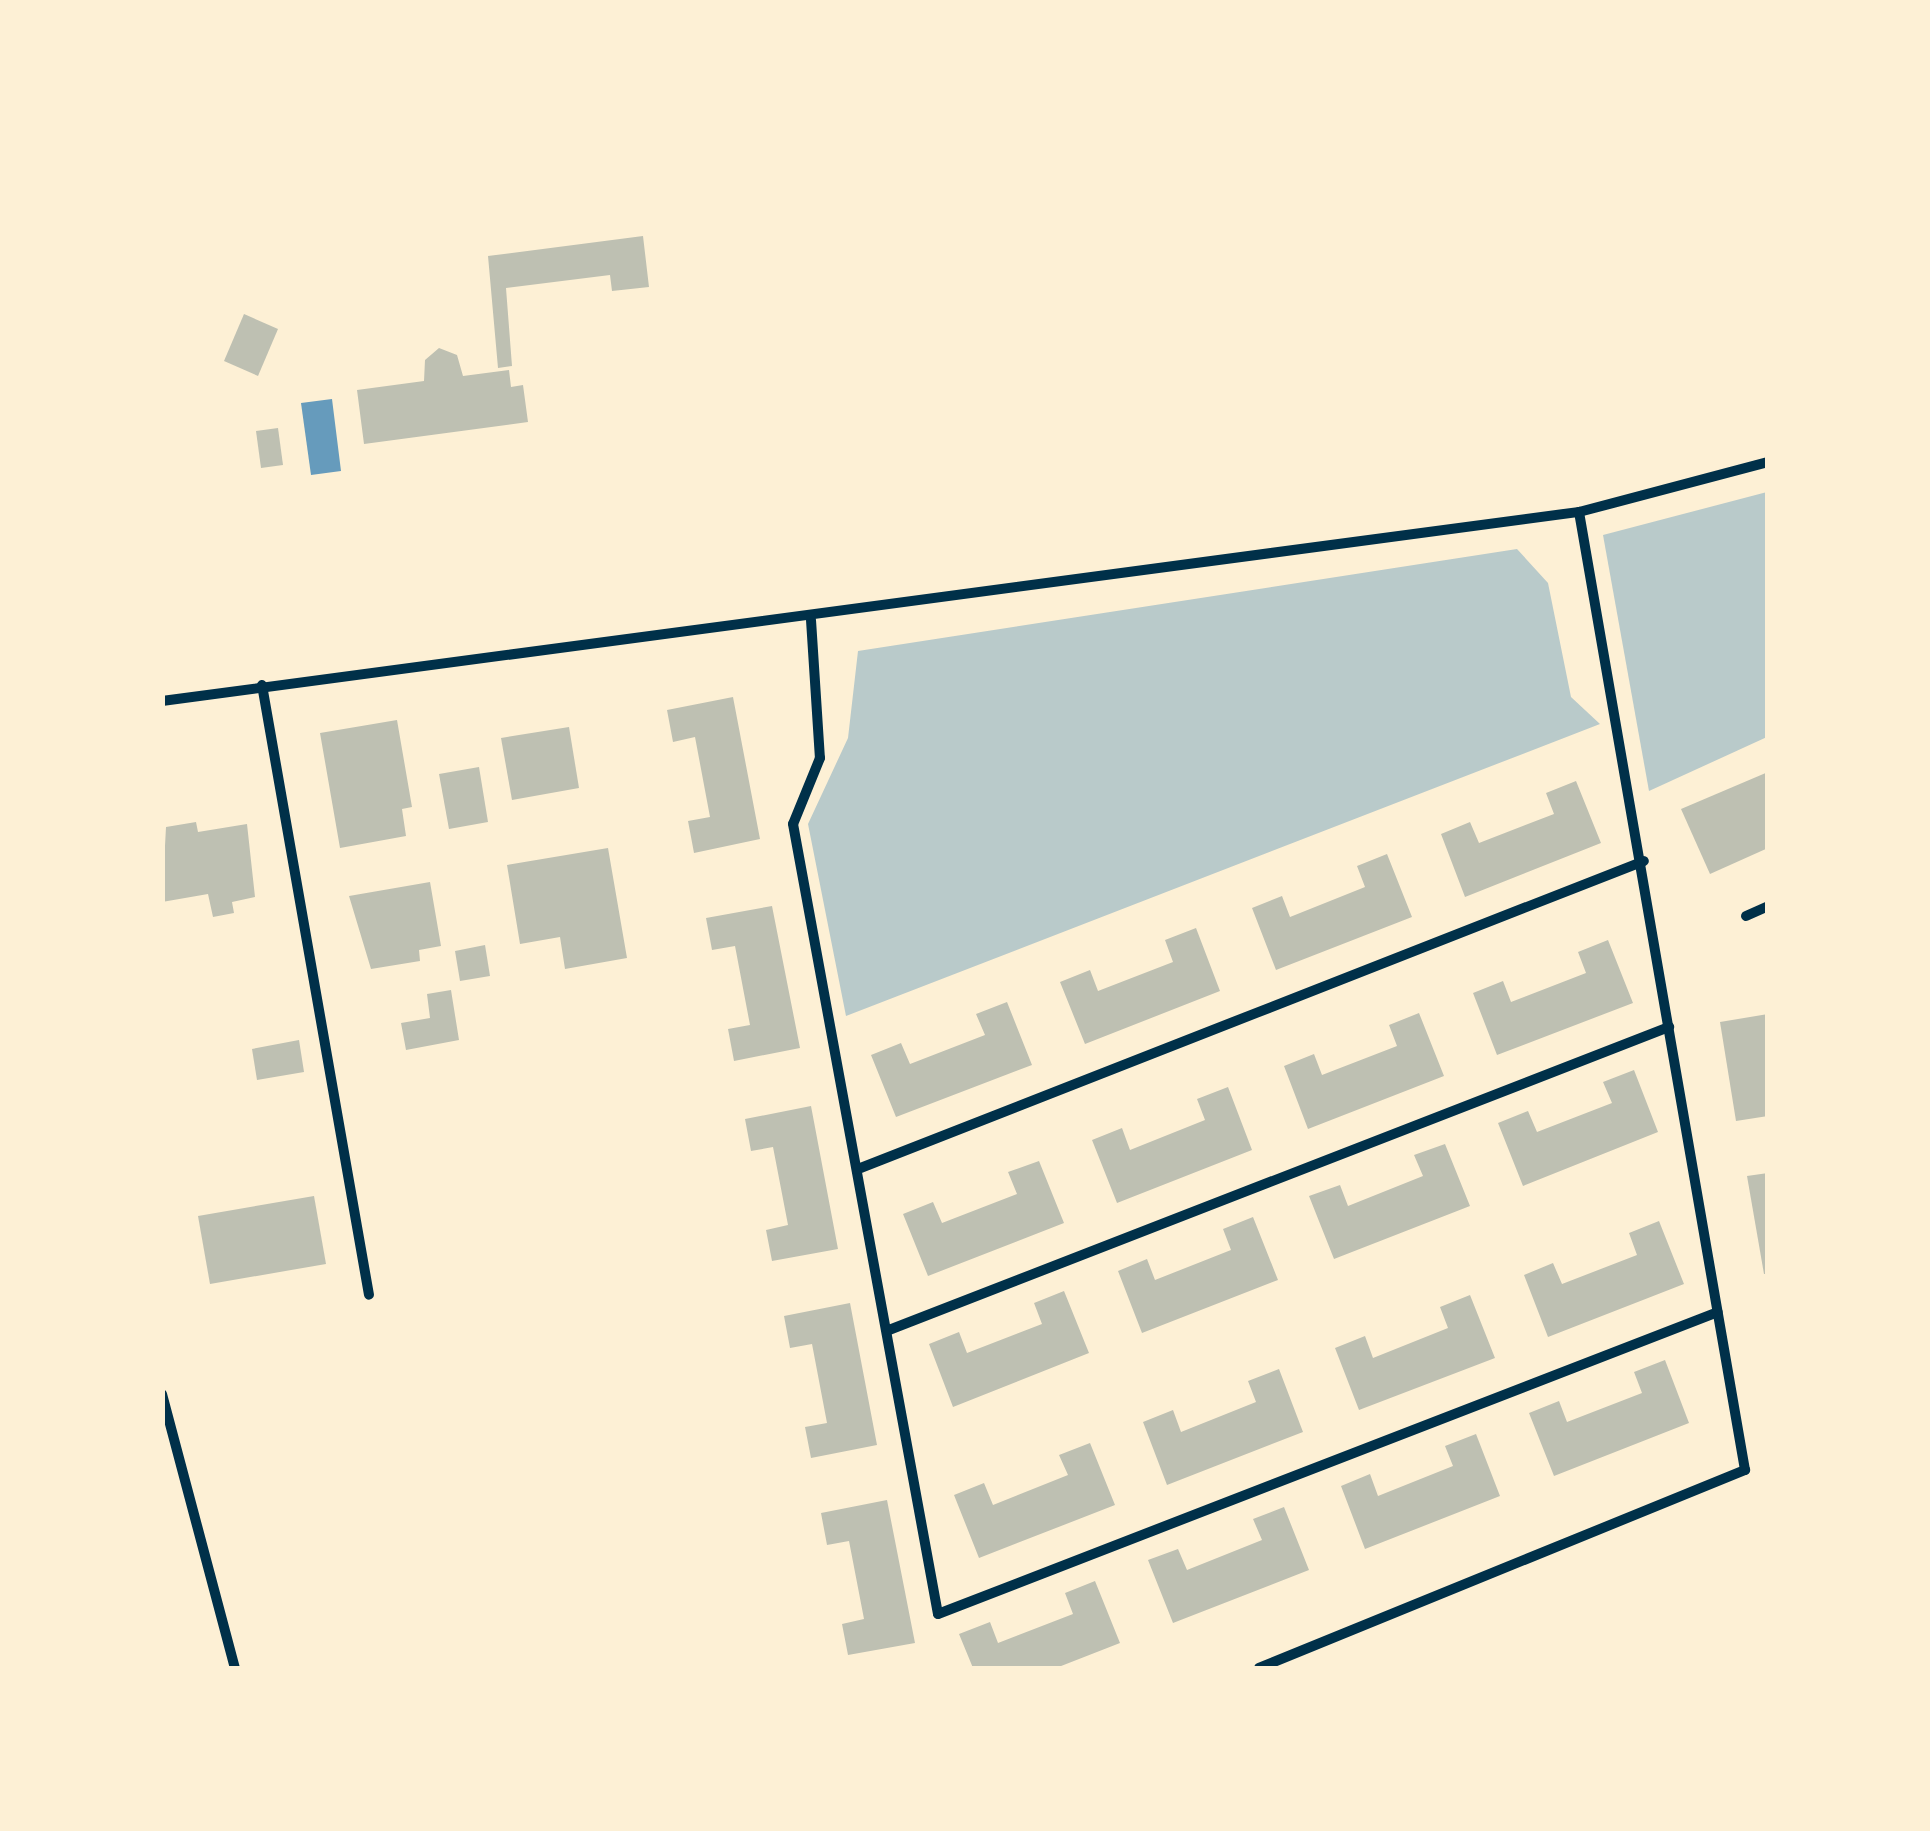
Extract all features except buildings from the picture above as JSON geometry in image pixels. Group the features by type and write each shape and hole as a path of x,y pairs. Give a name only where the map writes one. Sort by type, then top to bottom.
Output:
{"street":[{"path":"162,701 262,685 811,620 1579,512 1768,462"},
{"path":"1259,1668 1745,1470 1644,861 1579,512"},
{"path":"811,620 820,758 794,824 938,1614 1718,1312"},
{"path":"262,685 369,1295"},
{"path":"858,1170 1644,861"},
{"path":"1746,916 1768,906"},
{"path":"889,1330 1669,1028"},
{"path":"162,1394 235,1668"}],"shaded area":[{"path":"1767,492 1767,737 1649,791 1603,535"},
{"path":"1517,549 1548,583 1571,697 1600,724 846,1016 808,824 848,738 858,651"}],"water":[{"path":"332,399 341,471 311,475 301,403"}]}
